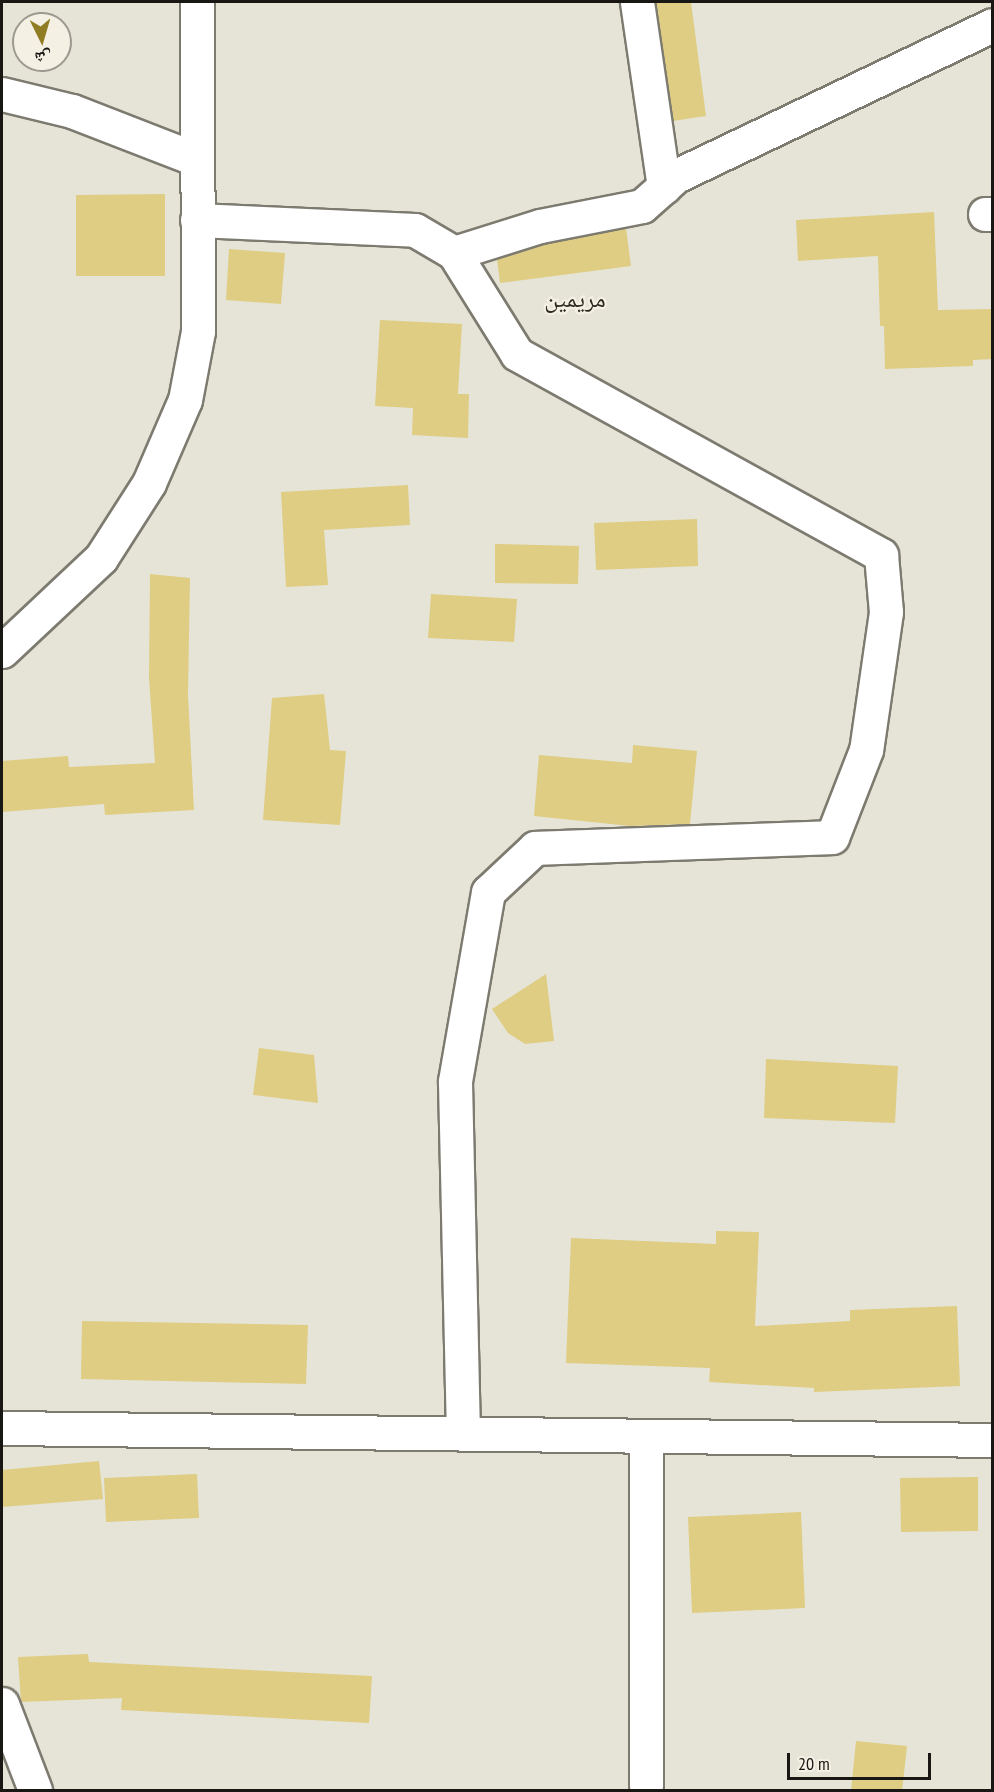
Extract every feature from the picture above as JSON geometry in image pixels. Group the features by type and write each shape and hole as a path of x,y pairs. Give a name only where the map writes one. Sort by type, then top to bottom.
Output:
{"street":[{"path":"2,651 101,558 149,483 185,400 198,331 197,2"},
{"path":"637,2 664,187"},
{"path":"454,253 540,226 642,206 676,176 993,26"},
{"path":"2,94 72,111 196,159"},
{"path":"196,220 415,230 454,253 517,354 881,555 886,612 866,750 832,837 535,848 488,892 455,1082 462,1434"},
{"path":"2,1428 993,1440"},
{"path":"646,1436 646,1785"},
{"path":"2,1704 34,1791"}],"building":[{"path":"656,2 691,2 706,116 673,121"},
{"path":"165,194 165,276 76,276 76,195"},
{"path":"934,212 938,310 993,309 993,359 973,360 973,366 885,369 884,326 880,326 878,256 798,261 796,220"},
{"path":"626,228 631,266 500,283 497,259 545,244"},
{"path":"229,249 285,253 281,304 226,300"},
{"path":"380,320 462,324 458,394 469,394 468,438 412,435 413,408 375,406"},
{"path":"408,485 410,525 324,530 328,585 286,587 281,492"},
{"path":"697,519 698,566 596,570 594,523"},
{"path":"495,544 579,546 578,584 495,583"},
{"path":"150,574 190,578 188,695 194,810 105,815 104,804 2,812 2,761 68,756 69,767 155,763 149,678"},
{"path":"431,594 517,599 514,642 428,638"},
{"path":"324,694 330,750 346,751 340,825 263,820 272,698"},
{"path":"633,745 697,751 690,824 630,826 534,816 539,755 632,763"},
{"path":"546,974 554,1041 525,1044 508,1033 492,1009"},
{"path":"259,1048 314,1055 318,1103 253,1095"},
{"path":"766,1059 898,1066 895,1123 764,1118"},
{"path":"716,1231 759,1232 755,1326 850,1321 850,1310 957,1306 960,1386 814,1392 814,1388 709,1382 710,1368 566,1363 571,1238 716,1244"},
{"path":"82,1321 308,1325 306,1384 81,1379"},
{"path":"99,1461 103,1499 2,1507 2,1470"},
{"path":"197,1474 199,1518 106,1522 104,1478"},
{"path":"978,1477 978,1531 901,1532 900,1478"},
{"path":"801,1512 805,1608 692,1613 688,1517"},
{"path":"88,1654 89,1662 372,1676 369,1723 121,1710 122,1698 21,1702 18,1657"},
{"path":"856,1741 907,1746 902,1791 851,1791"}],"district":[{"name":"مريمين","path":"575,299"}]}
